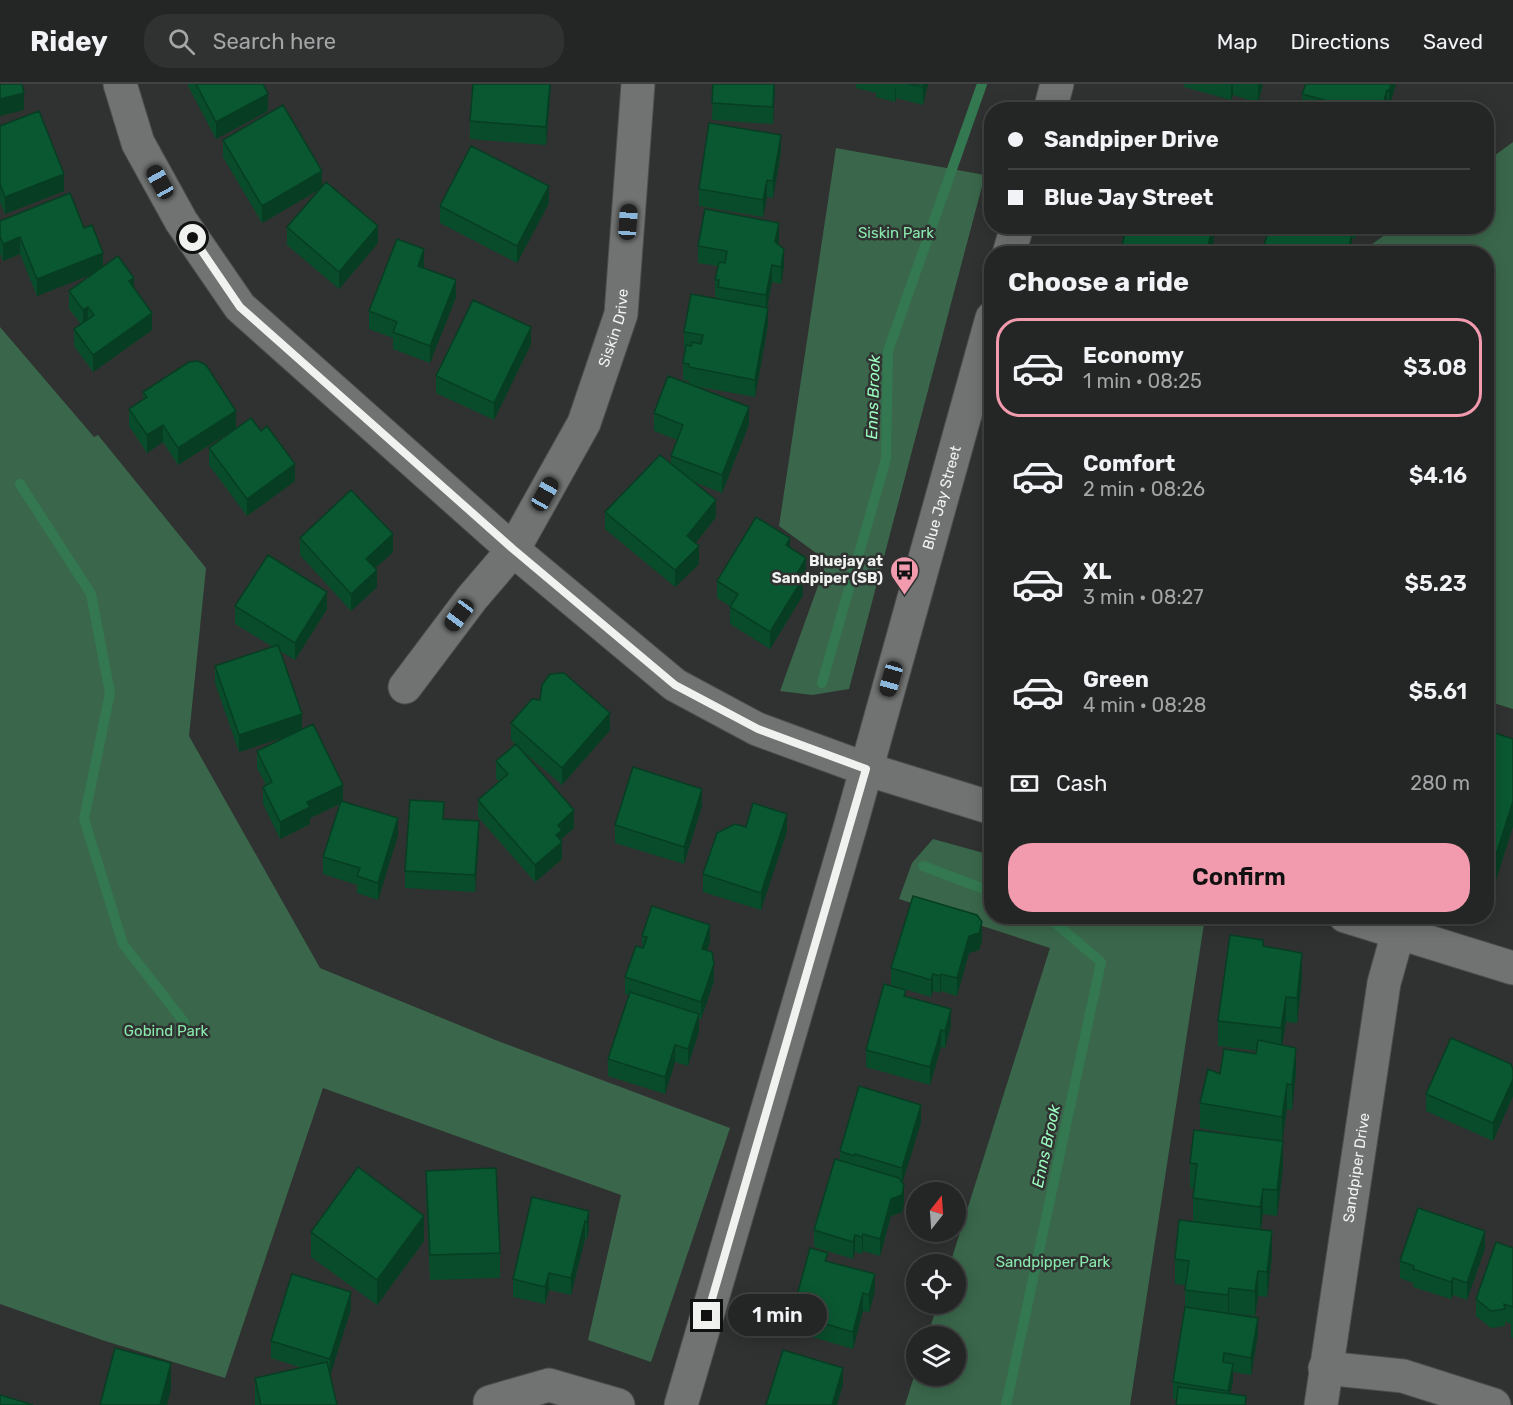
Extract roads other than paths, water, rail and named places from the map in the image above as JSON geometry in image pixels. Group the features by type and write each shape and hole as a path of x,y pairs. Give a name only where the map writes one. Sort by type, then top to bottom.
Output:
{"street":[{"path":"120,84 138,143 181,221 240,307 513,549 675,685 758,729 866,769 984,806"},
{"name":"Siskin Drive","path":"405,687 472,598 513,549 584,423 621,314 638,84"},
{"path":"1052,102 1057,84"},
{"name":"Blue Jay Street","path":"681,1405 866,769 984,347"},
{"path":"1370,924 1513,968"},
{"name":"Sandpiper Drive","path":"1321,1405 1384,983 1398,933"},
{"path":"1325,1368 1403,1376 1494,1405"},
{"path":"490,1402 549,1385 618,1405"}],"waterway":[{"name":"Enns Brook","path":"822,683 886,459 888,351 982,84"},
{"path":"20,484 91,594 110,693 84,819 123,944 184,1022"},
{"name":"Enns Brook","path":"923,866 984,889"},
{"name":"Enns Brook","path":"1006,1405 1101,962 1056,924"}],"place":[{"name":"Bluejay at Sandpiper (SB)","path":"904,596"}],"park label":[{"name":"Siskin Park","path":"896,233"},
{"name":"Gobind Park","path":"166,1031"},
{"name":"Sandpipper Park","path":"1053,1262"}]}
